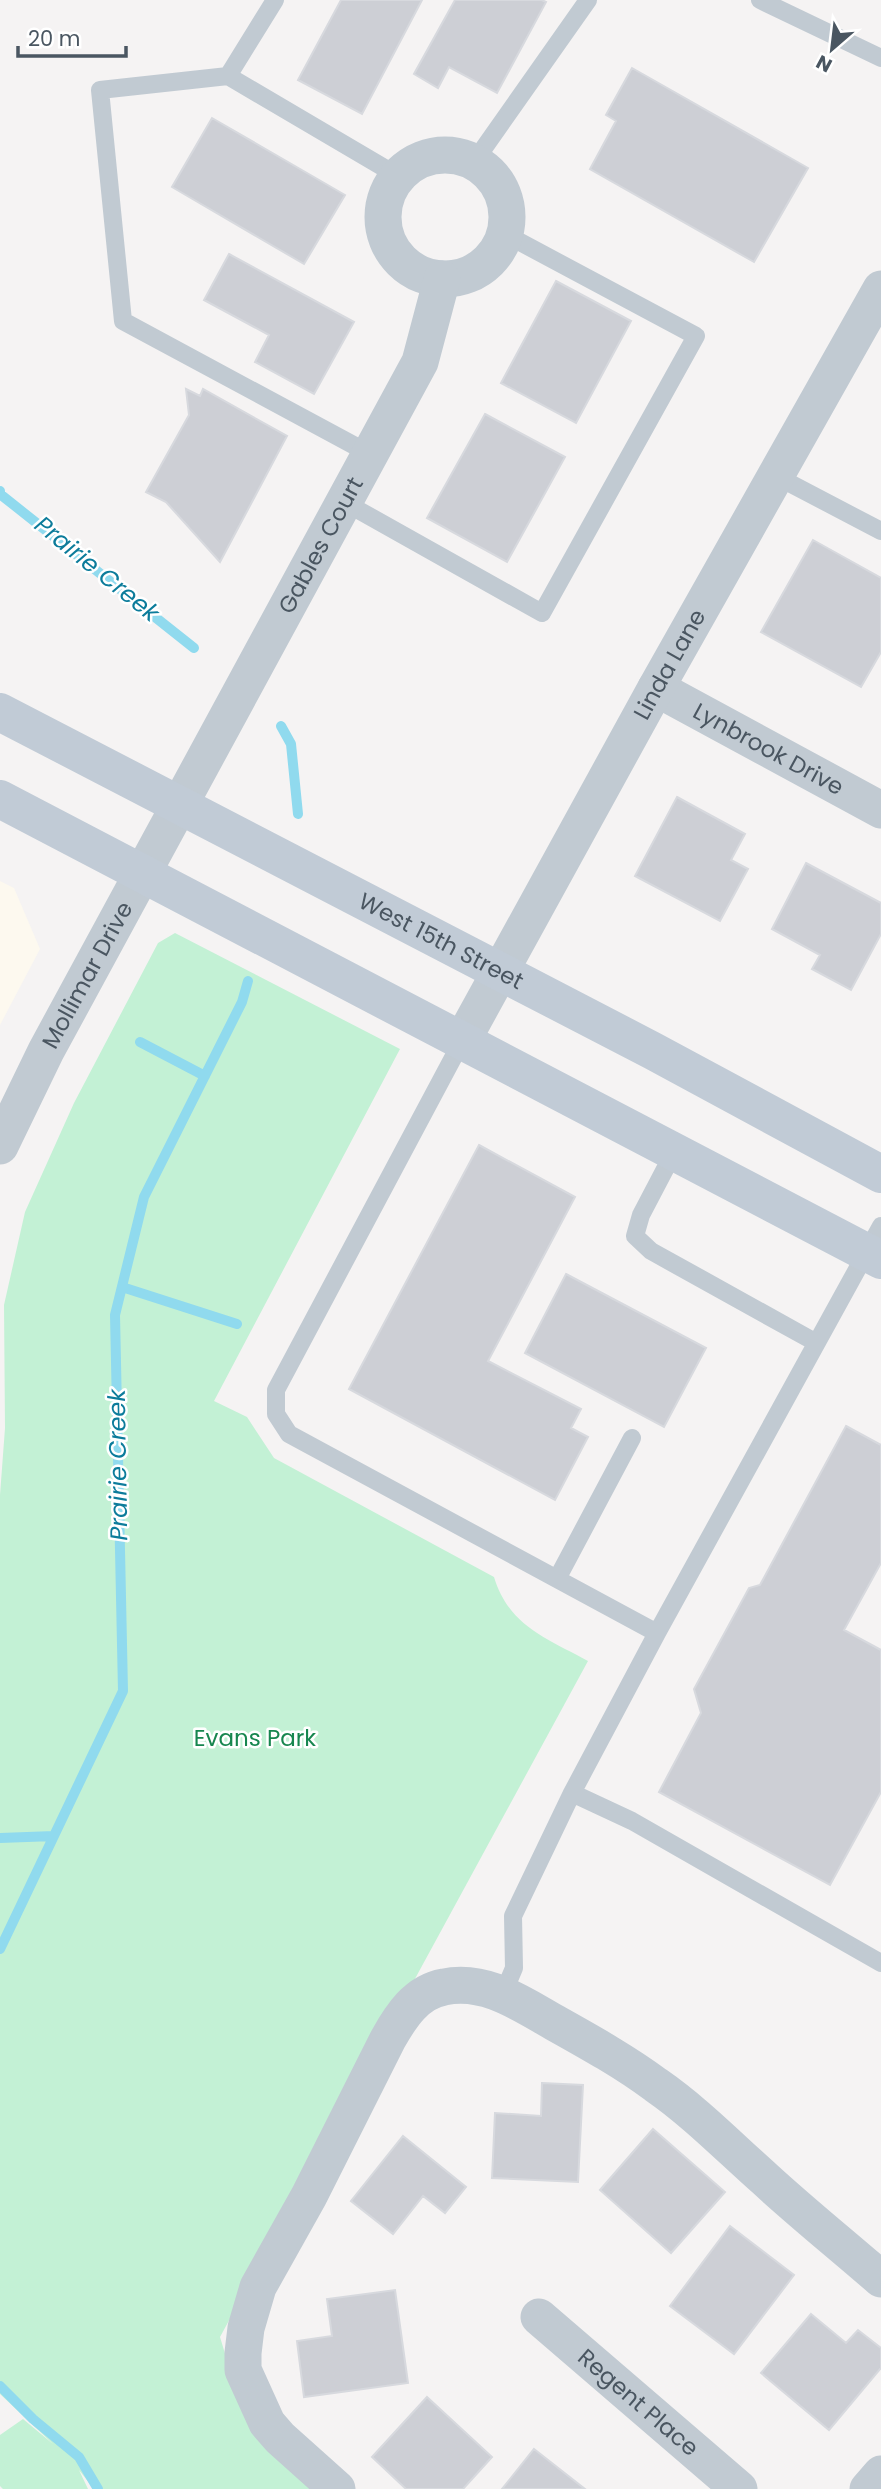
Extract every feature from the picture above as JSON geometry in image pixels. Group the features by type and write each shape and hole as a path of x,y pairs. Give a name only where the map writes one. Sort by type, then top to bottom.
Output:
{"main road":[{"name":"West 15th Street","path":"0,712 499,971 881,1174"},
{"path":"0,799 674,1152 876,1246"}],"street":[{"path":"433,155 455,155 474,162 491,175 503,193 507,213 505,234 496,253 482,268 463,276 442,279 422,275 405,265 392,250 384,232 383,212 387,192 398,176 414,163 433,155"},
{"name":"Gables Court","path":"179,805 420,362 442,279"},
{"name":"Linda Lane","path":"462,1041 656,688 881,289"},
{"name":"Lynbrook Drive","path":"656,688 881,810"},
{"name":"Mollimar Drive","path":"0,1146 46,1051 179,805"},
{"path":"337,2489 280,2438 260,2411 243,2370 246,2328 258,2287 309,2196 402,2015 423,1996 446,1986 482,1987 503,1994 609,2054 657,2085 881,2278"},
{"name":"Regent Place","path":"539,2317 739,2489"},
{"path":"868,2489 881,2474"}],"lane":[{"path":"228,76 275,0"},
{"path":"474,162 588,0"},
{"path":"760,0 881,58"},
{"path":"370,454 123,320 100,90 228,76 398,176"},
{"path":"344,502 542,613 696,336 505,234"},
{"path":"776,476 881,531"},
{"path":"462,1041 276,1390 276,1415 289,1434 656,1633"},
{"path":"674,1152 641,1215 635,1236 651,1251 815,1342"},
{"path":"503,1994 514,1968 513,1916 572,1793 815,1342 876,1246"},
{"path":"557,1579 632,1438"},
{"path":"572,1793 632,1821 881,1962"}],"shaded area":[{"path":"0,881 14,888 40,949 0,1025"}],"green space":[{"name":"Evans Park","path":"175,933 400,1049 214,1401 247,1417 274,1458 494,1577 509,1608 519,1619 544,1637 588,1661 220,2337 242,2410 330,2489 94,2489 79,2470 88,2489 3,2489 0,2486 0,2435 23,2419 53,2444 0,2394 0,1495 5,1428 4,1305 25,1212 74,1103 158,943"}],"building":[{"path":"341,0 422,0 362,114 298,80"},
{"path":"455,0 546,2 497,93 449,67 438,88 414,74"},
{"path":"632,68 808,168 754,262 590,169 616,121 606,115"},
{"path":"212,118 345,195 304,264 172,187"},
{"path":"229,254 354,322 314,394 255,362 269,335 204,300"},
{"path":"556,281 631,321 576,423 501,383"},
{"path":"186,389 200,396 203,389 287,436 220,562 166,502 146,492 189,415"},
{"path":"485,414 565,457 507,562 427,518"},
{"path":"813,540 881,578 881,652 861,687 761,632"},
{"path":"677,797 745,834 731,860 748,869 720,921 635,876"},
{"path":"806,863 881,903 881,934 851,990 812,969 820,955 772,929"},
{"path":"479,1145 575,1197 488,1361 581,1409 571,1428 588,1437 555,1500 349,1389"},
{"path":"566,1274 706,1348 664,1427 525,1353"},
{"path":"846,1426 881,1445 881,1563 844,1630 881,1650 881,1792 830,1885 659,1792 701,1713 694,1689 749,1588 760,1585"},
{"path":"542,2083 583,2085 578,2182 492,2178 495,2113 541,2116"},
{"path":"653,2129 725,2192 671,2253 600,2190"},
{"path":"403,2136 466,2187 445,2213 423,2196 393,2234 351,2201"},
{"path":"730,2226 794,2275 734,2354 670,2306"},
{"path":"395,2290 408,2383 304,2397 297,2341 332,2336 327,2299"},
{"path":"811,2314 846,2343 858,2330 881,2348 881,2368 829,2430 761,2373"},
{"path":"427,2397 492,2457 463,2489 406,2489 372,2457"},
{"path":"534,2449 585,2489 502,2489"}],"waterway":[{"name":"Prairie Creek","path":"0,491 0,494 194,648"},
{"name":"Prairie Creek","path":"281,726 291,744 298,814"},
{"name":"Prairie Creek","path":"0,1949 123,1691 115,1315 144,1197 242,1002 248,981"},
{"path":"140,1042 205,1076"},
{"path":"122,1287 237,1324"},
{"path":"0,1838 54,1836"},
{"name":"Prairie Creek","path":"0,2386 33,2419 79,2457 98,2489"}]}
